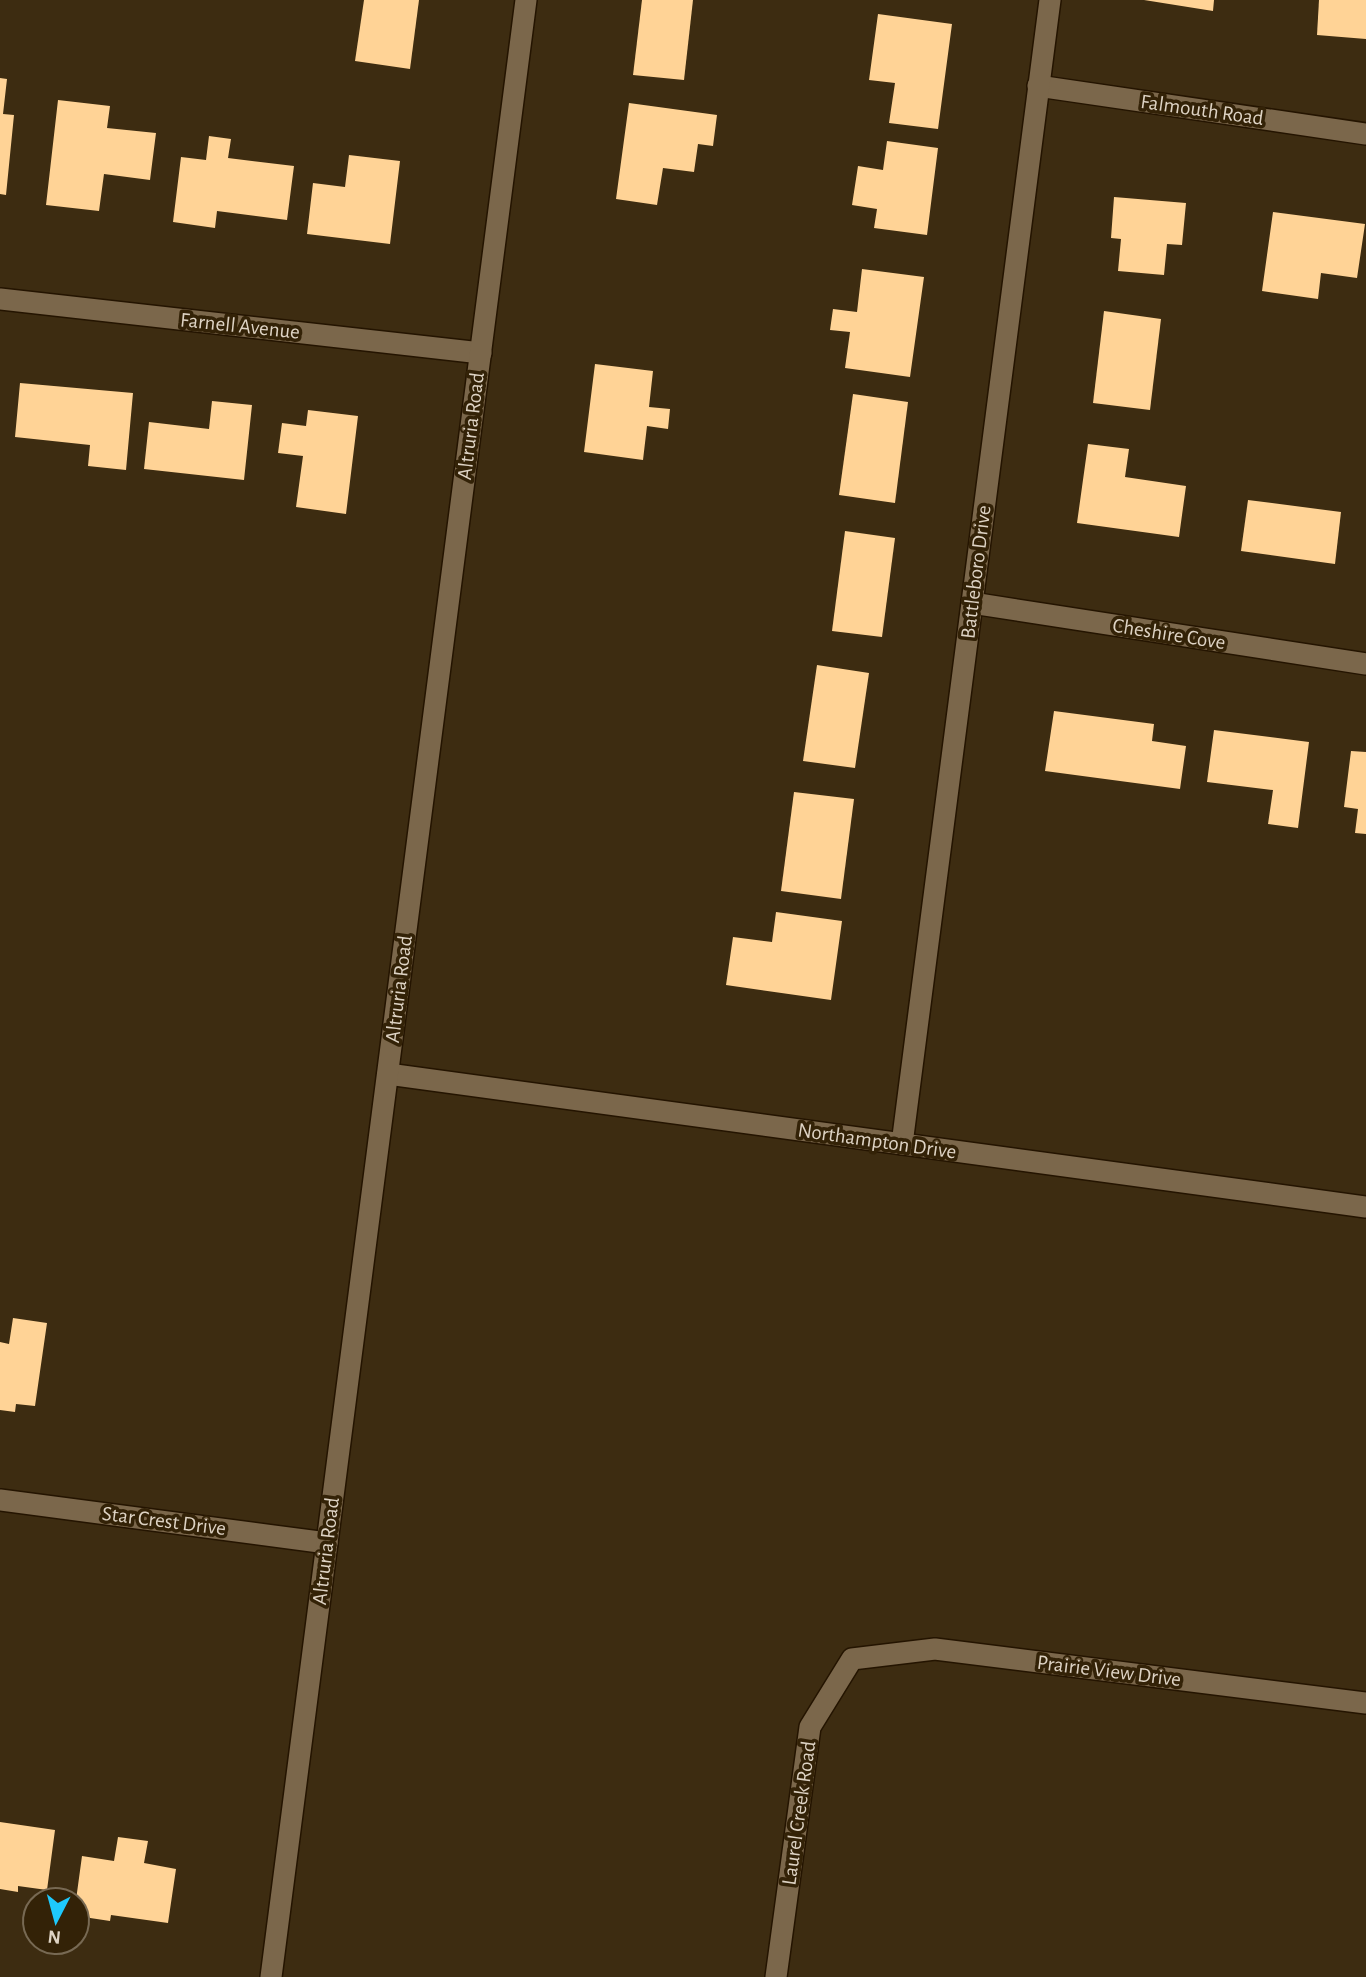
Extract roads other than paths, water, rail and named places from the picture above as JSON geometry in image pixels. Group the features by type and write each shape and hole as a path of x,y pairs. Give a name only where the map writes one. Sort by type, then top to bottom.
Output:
{"street":[{"name":"Altruria Road","path":"271,1977 526,0"},
{"name":"Battleboro Drive","path":"902,1144 1049,0"},
{"name":"Falmouth Road","path":"1038,86 1366,134"},
{"name":"Farnell Avenue","path":"0,299 481,353"},
{"name":"Cheshire Cove","path":"972,603 1366,664"},
{"name":"Northampton Drive","path":"388,1074 1366,1208"},
{"name":"Star Crest Drive","path":"0,1500 327,1543"},
{"name":"Prairie View Drive","path":"852,1660 935,1649 1366,1703"},
{"name":"Laurel Creek Road","path":"776,1977 810,1727 852,1660"}]}
